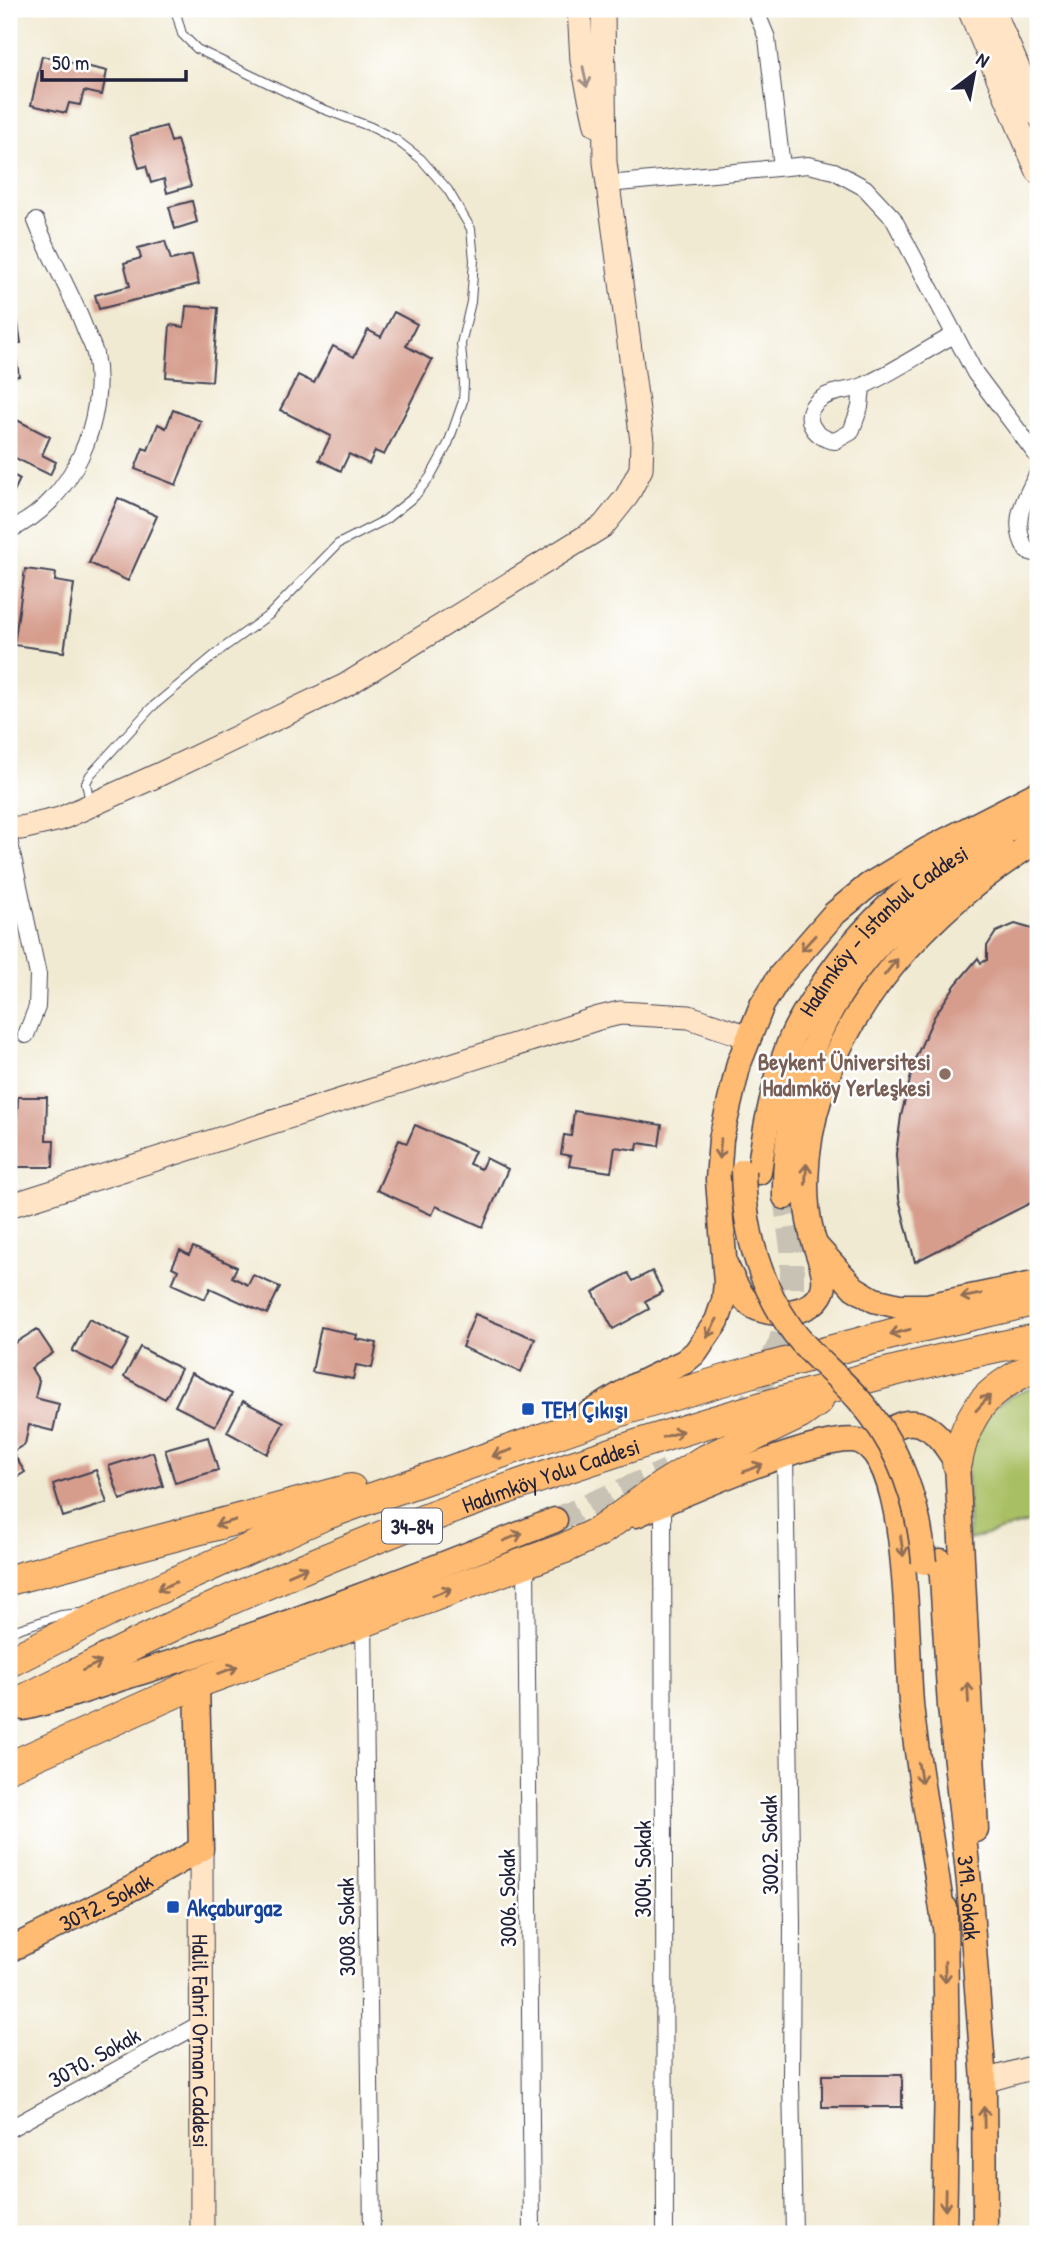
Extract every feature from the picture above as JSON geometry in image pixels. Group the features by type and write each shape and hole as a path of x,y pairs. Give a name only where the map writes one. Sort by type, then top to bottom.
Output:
{"highway":[{"name":"Hadımköy Yolu Caddesi","path":"9,1662 114,1609 322,1516 628,1409 903,1331 1038,1300"},
{"name":"Hadımköy Yolu Caddesi","path":"9,1709 192,1617 317,1562 520,1485 723,1418 881,1373 1038,1339"},
{"path":"957,1463 962,1437 970,1419 984,1401 1003,1385 1038,1365"},
{"path":"9,1767 197,1682 565,1548 600,1531 701,1462 800,1414 831,1388"},
{"path":"9,1580 318,1496 383,1481 434,1478"}],"main road":[{"name":"Hadımköy - İstanbul Caddesi","path":"751,1171 756,1099 775,1043 797,996 831,948 870,906 897,868 1038,793"},
{"name":"Hadımköy - İstanbul Caddesi","path":"751,1171 792,1036 828,976 852,944 899,896 932,870 962,850 1038,820"},
{"path":"785,1197 784,1175 794,1108 819,1030 839,996 892,930 919,906 1002,845 1038,828"},
{"path":"724,1262 750,1304 768,1312 802,1310 822,1292 824,1280 813,1242 806,1193 808,1145 825,1084 855,1018 876,985 931,925 1016,854 1038,840"},
{"path":"567,1430 598,1406 684,1362 696,1352 717,1321 724,1301 726,1283 718,1180 721,1139 739,1063 749,1037 762,1005 797,955 834,914 869,885 897,868"},
{"path":"751,1171 772,1264 807,1323 855,1372 900,1429 918,1464 936,1520 932,1561"},
{"path":"813,1242 854,1288 874,1300 899,1307 927,1306 1038,1283"},
{"path":"875,1454 879,1440 891,1428 911,1422 928,1427 943,1442 957,1463 977,1826 969,1883"},
{"path":"600,1531 785,1455 837,1440 860,1442 875,1454 893,1501 903,1549 911,1707 944,1923"},
{"path":"9,1709 56,1701 225,1646 555,1520"},
{"name":"319. Sokak","path":"932,1561 969,1883 984,2081 985,2234"},
{"name":"319. Sokak","path":"932,1561 946,1843 944,1923 947,2078 944,2234"},
{"name":"Halil Fahri Orman Caddesi","path":"197,1682 201,1849"},
{"name":"3072. Sokak","path":"9,1950 201,1849"}],"street":[{"path":"9,828 60,819 346,685 603,526 627,496 640,468 642,441 607,173 582,61 579,9"},
{"path":"603,9 607,173"},
{"path":"970,9 1038,172"},
{"path":"993,9 1038,115"},
{"path":"758,10 767,38 782,167"},
{"path":"607,173 808,165 834,171 865,188 893,218 975,373 1038,457"},
{"path":"9,530 46,507 69,477 89,438 97,398 95,354 78,309 47,250 36,221"},
{"path":"862,387 954,335"},
{"path":"1038,473 1020,510 1018,521 1019,532 1027,551 1038,554"},
{"path":"9,839 38,982 37,1007 26,1035"},
{"path":"9,1206 620,1013 689,1017 749,1037"},
{"name":"3002. Sokak","path":"785,1455 794,2234"},
{"name":"3004. Sokak","path":"663,1503 665,2234"},
{"name":"3006. Sokak","path":"526,1562 532,2234"},
{"name":"3008. Sokak","path":"364,1620 372,2234"},
{"name":"Halil Fahri Orman Caddesi","path":"201,1849 202,2234"},
{"name":"3070. Sokak","path":"9,2129 200,2024"},
{"path":"984,2081 1038,2066"}],"lane":[{"path":"90,805 86,790 90,775 151,708 223,648 270,615 338,544 385,520 415,496 430,477 448,444 463,401 461,345 471,302 474,260 471,229 448,190 421,159 394,139 371,127 315,106 197,49 182,34 175,9"},
{"path":"9,1632 61,1615 114,1609"}],"green space":[{"path":"1038,1386 1038,1520 969,1540 967,1469 970,1445 994,1407 1011,1396"}],"building":[{"path":"42,56 107,71 102,95 84,91 80,105 69,103 66,113 31,105"},
{"path":"166,126 171,142 177,140 191,186 167,193 164,179 151,183 146,166 139,168 130,136"},
{"path":"192,201 197,222 175,229 169,207"},
{"path":"165,241 171,260 192,255 199,284 99,309 95,295 130,286 124,263 141,258 138,248"},
{"path":"14,299 21,343 14,344 19,376 9,377 9,300"},
{"path":"186,306 218,308 212,381 166,377 170,325 184,327"},
{"path":"394,312 417,324 406,346 432,360 384,455 375,451 369,464 349,454 341,471 319,460 331,436 280,410 298,375 314,383 333,346 354,357 368,330 381,337"},
{"path":"173,410 201,421 176,485 135,469 143,448 148,450 158,424 166,428"},
{"path":"9,416 50,437 42,455 56,462 50,475 9,455"},
{"path":"9,473 20,479 9,502"},
{"path":"118,498 157,516 128,581 89,563"},
{"path":"25,569 56,573 55,581 74,584 64,652 14,645"},
{"path":"1015,924 1032,929 1038,936 1038,1209 1034,1201 915,1262 899,1199 896,1154 901,1116 915,1059 934,1017 956,984 978,958 981,963 987,960 987,946 996,932"},
{"path":"18,1097 47,1097 46,1140 54,1140 53,1167 9,1167 9,1118 17,1118"},
{"path":"574,1111 662,1125 659,1146 638,1143 637,1150 615,1147 611,1172 569,1166 571,1156 561,1154 564,1135 571,1136"},
{"path":"415,1125 475,1151 469,1164 481,1169 486,1158 508,1169 483,1227 436,1206 432,1215 377,1190 399,1140 407,1143"},
{"path":"193,1247 237,1267 232,1277 248,1285 253,1275 280,1287 267,1314 210,1288 205,1299 172,1284 178,1270 172,1267 180,1250 189,1255"},
{"path":"652,1271 663,1292 645,1301 649,1309 613,1329 593,1292 628,1273 633,1281"},
{"path":"475,1314 535,1339 521,1372 462,1347"},
{"path":"89,1319 129,1340 112,1371 72,1351"},
{"path":"321,1327 357,1335 356,1339 377,1343 372,1368 356,1365 353,1379 312,1372"},
{"path":"37,1329 53,1353 31,1368 39,1381 35,1398 59,1404 53,1431 29,1425 25,1444 12,1452 25,1472 9,1482 9,1333 15,1343"},
{"path":"140,1347 181,1369 165,1399 124,1377"},
{"path":"191,1373 232,1394 215,1426 175,1406"},
{"path":"243,1401 284,1422 267,1454 227,1432"},
{"path":"208,1437 218,1470 175,1483 165,1449"},
{"path":"153,1452 163,1486 120,1500 109,1466"},
{"path":"96,1470 107,1503 63,1517 53,1484"},
{"path":"822,2075 902,2075 902,2107 822,2107"}],"tunnel":[{"path":"737,1418 755,1397 780,1343 792,1302 792,1249 785,1197"},
{"path":"555,1520 667,1471"}],"place":[{"name":"Beykent Üniversitesi Hadımköy Yerleşkesi","path":"945,1074"},
{"name":"TEM Çıkışı","path":"528,1409"},
{"name":"Akçaburgaz","path":"173,1907"}]}
